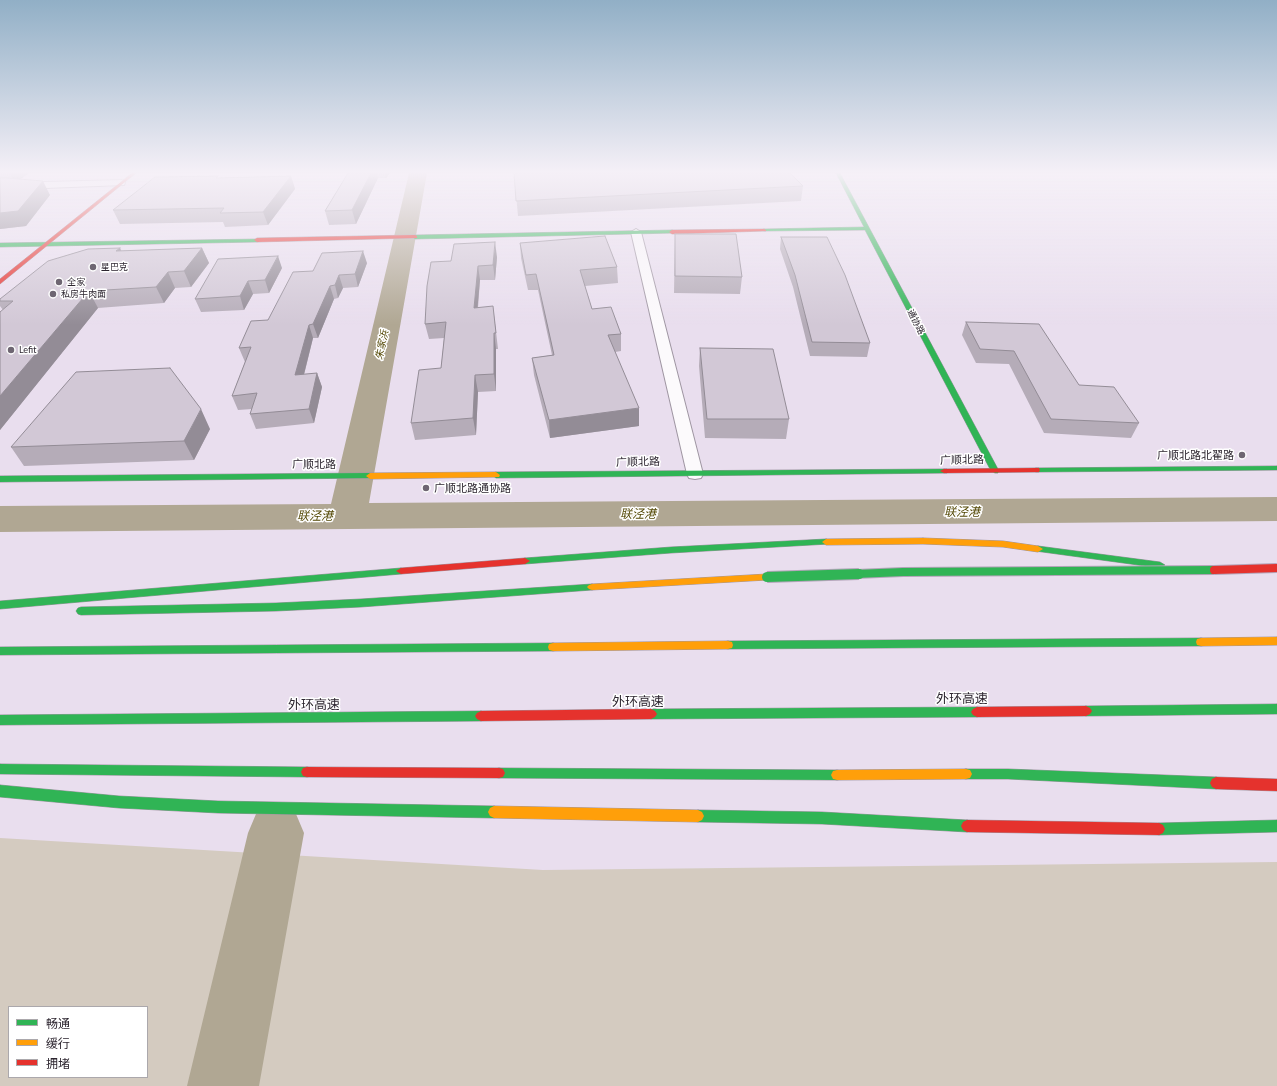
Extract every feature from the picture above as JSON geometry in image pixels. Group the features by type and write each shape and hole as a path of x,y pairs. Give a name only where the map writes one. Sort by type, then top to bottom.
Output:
{"main road":[{"path":"0,282 72,224"},
{"name":"通协路","path":"865,224 995,471"},
{"path":"0,245 867,228"},
{"name":"广顺北路","path":"0,479 1277,468"},
{"path":"0,605 655,551 849,541 937,541 1003,544 1191,569 1277,577"},
{"path":"72,612 338,604 659,582 903,572 1193,571 1277,568"},
{"path":"0,612 32,612"},
{"path":"0,651 1277,641"},
{"name":"外环高速","path":"0,720 1277,710"},
{"path":"0,770 684,775 1008,774 1277,785"},
{"path":"0,791 119,802 218,807 822,818 956,826 1153,828 1277,826"}],"street":[{"path":"636,232 694,474"}],"shaded area":[{"path":"0,838 543,870 1277,862 1277,1086 0,1086"}],"building":[{"path":"675,234 736,234 742,277 675,276"},
{"path":"605,236 617,267 580,270 592,309 611,307 621,334 608,335 639,408 549,420 532,358 554,355 536,274 526,275 520,243"},
{"path":"781,237 827,237 845,275 870,343 812,342 795,275"},
{"path":"495,242 493,265 478,266 474,308 493,306 496,333 494,333 494,374 475,375 473,418 411,423 419,370 441,368 446,322 425,324 427,286 431,262 451,261 454,244"},
{"path":"120,248 116,251 202,248 184,271 168,272 156,287 89,291 0,396 0,312 13,301 0,301 0,299 48,261 88,249"},
{"path":"363,251 355,274 339,275 335,285 330,286 313,324 309,325 295,375 317,373 309,409 250,414 257,393 232,396 251,347 239,348 251,321 268,320 293,272 313,271 322,253"},
{"path":"278,256 265,280 248,281 240,296 195,299 218,259"},
{"path":"966,322 1039,324 1079,385 1114,387 1139,423 1051,419 1014,351 980,349"},
{"path":"700,348 773,349 789,419 707,419"},
{"path":"170,368 201,409 184,441 11,447 76,372"}],"waterway":[{"name":"朱家浜","path":"347,516 408,224"},
{"name":"联泾港","path":"347,516 1277,509"},
{"name":"联泾港","path":"0,519 347,516"},
{"path":"223,1086 276,833"}],"traffic: fast":[{"path":"865,224 995,471"},
{"path":"764,230 867,228"},
{"path":"415,237 672,232"},
{"path":"0,245 257,240"},
{"path":"1036,470 1277,468"},
{"path":"496,475 944,471"},
{"path":"0,479 370,476"},
{"path":"525,561 671,550 826,542"},
{"path":"1038,549 1160,565"},
{"path":"767,577 903,572 1214,570"},
{"path":"0,605 401,571"},
{"path":"81,611 276,607 361,603 592,587"},
{"path":"728,645 1201,642"},
{"path":"0,651 553,647"},
{"path":"1086,711 1277,709"},
{"path":"651,714 977,712"},
{"path":"0,720 481,716"},
{"path":"0,769 307,772"},
{"path":"499,773 837,775"},
{"path":"966,774 1008,774 1216,783"},
{"path":"0,791 119,802 218,807 494,812"},
{"path":"698,816 822,818 967,826"},
{"path":"1159,829 1277,826"}],"traffic: slow":[{"path":"370,476 496,475"},
{"path":"826,542 923,541 1003,544 1038,549"},
{"path":"592,587 767,577"},
{"path":"1201,642 1277,641"},
{"path":"553,647 728,645"},
{"path":"837,775 966,774"},
{"path":"494,812 698,816"}],"traffic: jam":[{"path":"0,282 72,224"},
{"path":"672,232 764,230"},
{"path":"257,240 415,237"},
{"path":"944,471 1036,470"},
{"path":"401,571 525,561"},
{"path":"1214,570 1277,568"},
{"path":"977,712 1086,711"},
{"path":"481,716 651,714"},
{"path":"307,772 499,773"},
{"path":"1216,783 1277,785"},
{"path":"967,826 1159,829"}],"place":[{"name":"星巴克","path":"93,267"},
{"name":"全家","path":"59,282"},
{"name":"私房牛肉面","path":"53,294"},
{"name":"Lefit","path":"11,350"},
{"name":"广顺北路北翟路","path":"1242,455"},
{"name":"广顺北路通协路","path":"426,488"}]}
